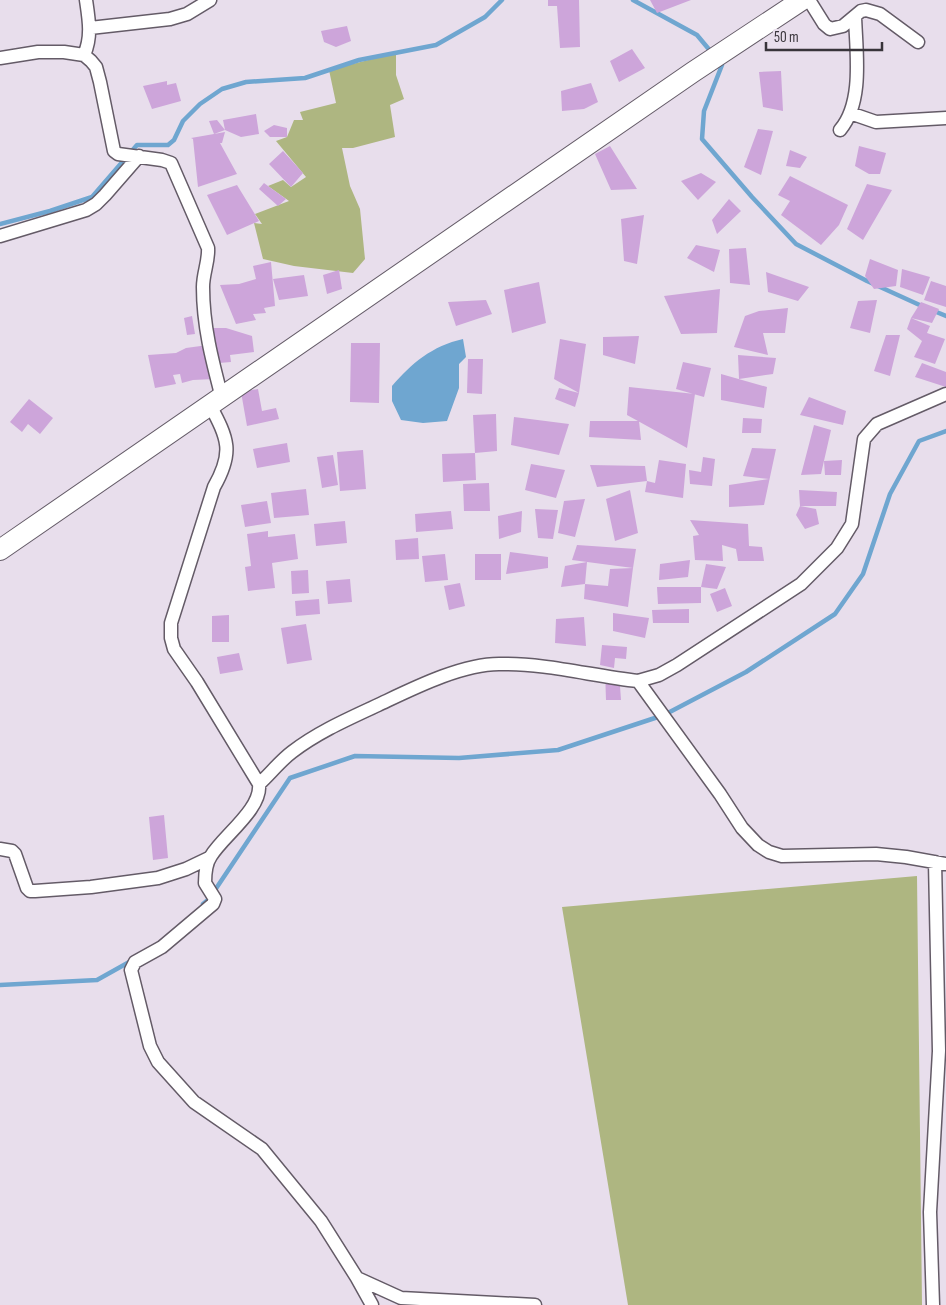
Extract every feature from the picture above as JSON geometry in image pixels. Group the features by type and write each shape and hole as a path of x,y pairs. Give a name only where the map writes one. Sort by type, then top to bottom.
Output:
{"main road":[{"path":"0,550 693,72 802,0"}],"street":[{"path":"84,55 90,28 86,0"},
{"path":"90,28 170,19 187,14 210,0"},
{"path":"809,0 830,30 843,26 861,11 866,10 880,14 918,42"},
{"path":"840,130 847,122 855,94 857,63 855,16"},
{"path":"0,58 38,52 64,52 84,55 96,67 112,145 118,154 171,163 208,248 209,257 203,283 203,296 216,401 225,435 227,453 224,470 214,487 171,623 171,638 174,649 197,682 259,784 259,795 254,804 209,858 186,869 158,878 91,887 30,891 27,888 15,854 12,851 0,849"},
{"path":"850,113 876,122 946,118"},
{"path":"0,236 86,210 96,204 136,156"},
{"path":"259,784 290,753 326,730 413,689 462,670 483,665 507,664 638,681 659,675 677,666 801,584 837,548 852,524 864,439 878,424 946,394"},
{"path":"638,681 720,794 742,828 758,845 769,852 782,856 876,854 941,863 939,1051 930,1212 933,1305"},
{"path":"209,858 205,882 215,899 210,908 162,947 132,966 131,970 150,1046 158,1062 194,1102 262,1149 321,1221 358,1278 372,1305"},
{"path":"358,1278 401,1298 535,1305"}],"green space":[{"path":"396,53 396,75 404,99 390,105 395,137 353,148 342,148 350,186 360,209 365,259 353,273 294,266 263,259 254,223 262,224 255,214 289,201 268,186 283,180 291,187 306,177 276,141 287,137 294,120 303,120 300,112 336,103 329,70"},
{"path":"917,876 922,1305 628,1305 562,907"}],"water":[{"path":"463,339 466,357 459,364 459,388 447,421 423,423 401,420 392,401 392,386 423,356 442,346"}],"building":[{"path":"548,0 579,0 580,47 560,48 557,6 548,6"},
{"path":"650,0 691,0 657,13"},
{"path":"347,26 351,41 336,47 324,42 321,31"},
{"path":"632,49 645,68 619,82 610,61"},
{"path":"781,71 783,111 763,107 759,72"},
{"path":"167,81 167,85 176,83 181,101 152,109 143,86"},
{"path":"591,83 598,102 584,109 562,111 561,91"},
{"path":"256,114 259,134 241,137 225,130 223,120"},
{"path":"217,120 225,130 214,134 209,121"},
{"path":"274,125 287,128 287,137 270,137 264,131"},
{"path":"758,129 773,131 761,175 744,167"},
{"path":"225,132 222,143 220,143 237,174 198,187 193,139 191,138"},
{"path":"610,146 637,189 611,190 595,154"},
{"path":"859,146 886,153 880,174 869,174 855,166"},
{"path":"790,150 807,157 800,168 786,166"},
{"path":"283,151 303,173 291,187 269,164"},
{"path":"701,173 716,182 698,200 681,181"},
{"path":"790,176 848,205 839,225 821,245 781,215 790,201 778,195"},
{"path":"264,183 286,199 278,206 259,189"},
{"path":"867,184 892,190 863,240 847,229"},
{"path":"237,185 259,221 227,235 207,195"},
{"path":"729,199 741,211 717,234 712,220"},
{"path":"644,215 637,264 624,261 621,219"},
{"path":"696,245 720,250 714,272 687,258"},
{"path":"746,248 750,285 730,283 729,249"},
{"path":"870,259 898,270 896,286 874,289 865,276"},
{"path":"271,262 275,306 264,308 266,313 253,314 256,320 236,324 220,285 239,284 256,279 253,266"},
{"path":"902,269 930,277 923,295 900,287"},
{"path":"339,270 342,289 327,294 323,275"},
{"path":"766,272 809,287 798,301 768,292"},
{"path":"304,275 308,296 279,300 273,279"},
{"path":"931,281 946,286 946,307 924,300"},
{"path":"539,282 546,323 512,333 504,290"},
{"path":"720,289 717,333 681,334 664,296"},
{"path":"486,300 492,314 456,326 448,302"},
{"path":"877,300 870,333 850,328 858,301"},
{"path":"921,302 939,309 932,323 911,318"},
{"path":"788,308 785,333 763,333 768,355 734,347 745,316 759,311"},
{"path":"192,316 195,334 187,335 184,318"},
{"path":"911,318 930,326 927,333 945,339 935,364 914,357 922,341 907,329"},
{"path":"213,328 226,328 252,336 254,352 230,355 231,362 219,363"},
{"path":"886,335 900,335 890,376 874,371"},
{"path":"639,336 635,364 603,355 603,337"},
{"path":"560,339 586,344 579,393 554,379"},
{"path":"351,343 380,343 379,403 350,402"},
{"path":"208,345 214,379 193,380 182,383 180,374 173,375 176,384 155,388 148,355 176,353 186,348"},
{"path":"738,355 776,358 773,374 739,379"},
{"path":"468,359 483,359 482,394 467,393"},
{"path":"683,362 711,368 704,397 676,389"},
{"path":"922,363 946,372 946,387 915,377"},
{"path":"721,374 767,387 764,408 721,400"},
{"path":"629,387 695,394 687,448 627,415"},
{"path":"559,388 579,393 575,407 555,399"},
{"path":"258,389 262,411 276,408 279,419 247,426 241,392"},
{"path":"809,397 846,411 843,425 800,415"},
{"path":"29,399 53,418 40,434 28,424 22,432 10,422"},
{"path":"496,414 497,451 475,453 473,415"},
{"path":"514,417 569,424 559,455 511,445"},
{"path":"743,418 762,419 761,433 742,433"},
{"path":"590,421 639,421 641,440 589,437"},
{"path":"814,425 831,430 821,474 801,475"},
{"path":"287,443 290,462 257,468 253,449"},
{"path":"752,448 776,449 764,505 729,507 729,485 769,479 743,476"},
{"path":"363,450 366,489 340,491 337,452"},
{"path":"475,453 476,480 443,482 442,454"},
{"path":"333,455 338,485 322,488 317,457"},
{"path":"703,457 715,459 712,486 690,484 689,470 701,472"},
{"path":"659,460 686,464 683,498 645,492 647,481 655,483"},
{"path":"842,460 841,475 825,475 824,461"},
{"path":"531,464 565,470 556,498 525,490"},
{"path":"590,465 645,466 647,481 597,487"},
{"path":"489,483 490,511 464,511 463,484"},
{"path":"306,489 309,515 274,518 271,493"},
{"path":"630,490 638,533 615,541 606,499"},
{"path":"799,490 837,492 836,506 800,506"},
{"path":"585,499 575,537 558,533 564,501"},
{"path":"267,501 271,523 245,527 241,505"},
{"path":"800,506 816,509 819,524 805,529 796,515"},
{"path":"535,509 558,510 553,539 538,538"},
{"path":"451,511 453,529 416,532 415,514"},
{"path":"522,511 521,532 499,539 498,516"},
{"path":"690,520 748,524 749,546 762,547 764,561 738,561 736,549 722,545 723,561 695,560 693,536 699,535"},
{"path":"345,521 347,543 316,546 314,524"},
{"path":"268,531 268,537 295,534 298,559 272,563 275,588 248,591 245,567 251,566 247,534"},
{"path":"418,538 419,559 396,560 395,540"},
{"path":"577,545 636,549 633,568 572,560"},
{"path":"510,552 548,557 548,568 506,574"},
{"path":"445,554 448,580 425,582 422,556"},
{"path":"475,554 501,554 501,580 475,580"},
{"path":"690,560 688,577 659,580 660,564"},
{"path":"587,562 585,584 561,587 565,566"},
{"path":"706,564 726,567 717,589 701,587"},
{"path":"633,568 628,607 584,599 585,584 608,586 610,569"},
{"path":"308,570 309,593 292,594 291,571"},
{"path":"350,579 352,602 328,604 326,581"},
{"path":"460,583 465,606 449,610 444,586"},
{"path":"657,587 701,587 701,603 658,604"},
{"path":"725,588 732,606 717,612 710,594"},
{"path":"319,599 320,614 296,616 295,601"},
{"path":"689,609 689,623 653,623 652,610"},
{"path":"613,613 649,618 645,638 613,631"},
{"path":"229,615 229,642 212,642 212,616"},
{"path":"584,617 586,646 555,643 556,619"},
{"path":"306,624 312,660 287,664 281,628"},
{"path":"602,645 627,647 626,659 615,658 614,668 600,665"},
{"path":"239,653 243,670 220,674 217,657"},
{"path":"605,671 619,672 621,700 606,700"},
{"path":"164,815 168,858 153,860 149,817"}],"waterway":[{"path":"0,224 50,211 92,197 137,145 168,145 174,140 183,121 200,104 222,89 246,82 305,78 359,60 436,45 485,17 502,0"},
{"path":"633,0 697,35 712,53"},
{"path":"718,60 722,65 704,111 702,139 796,244 867,281 924,307"},
{"path":"934,311 946,316"},
{"path":"203,904 209,899 290,778 355,756 459,758 558,750 664,715 746,672 835,614 863,574 890,494 919,441 946,431"},
{"path":"0,985 97,980 131,961"}]}
